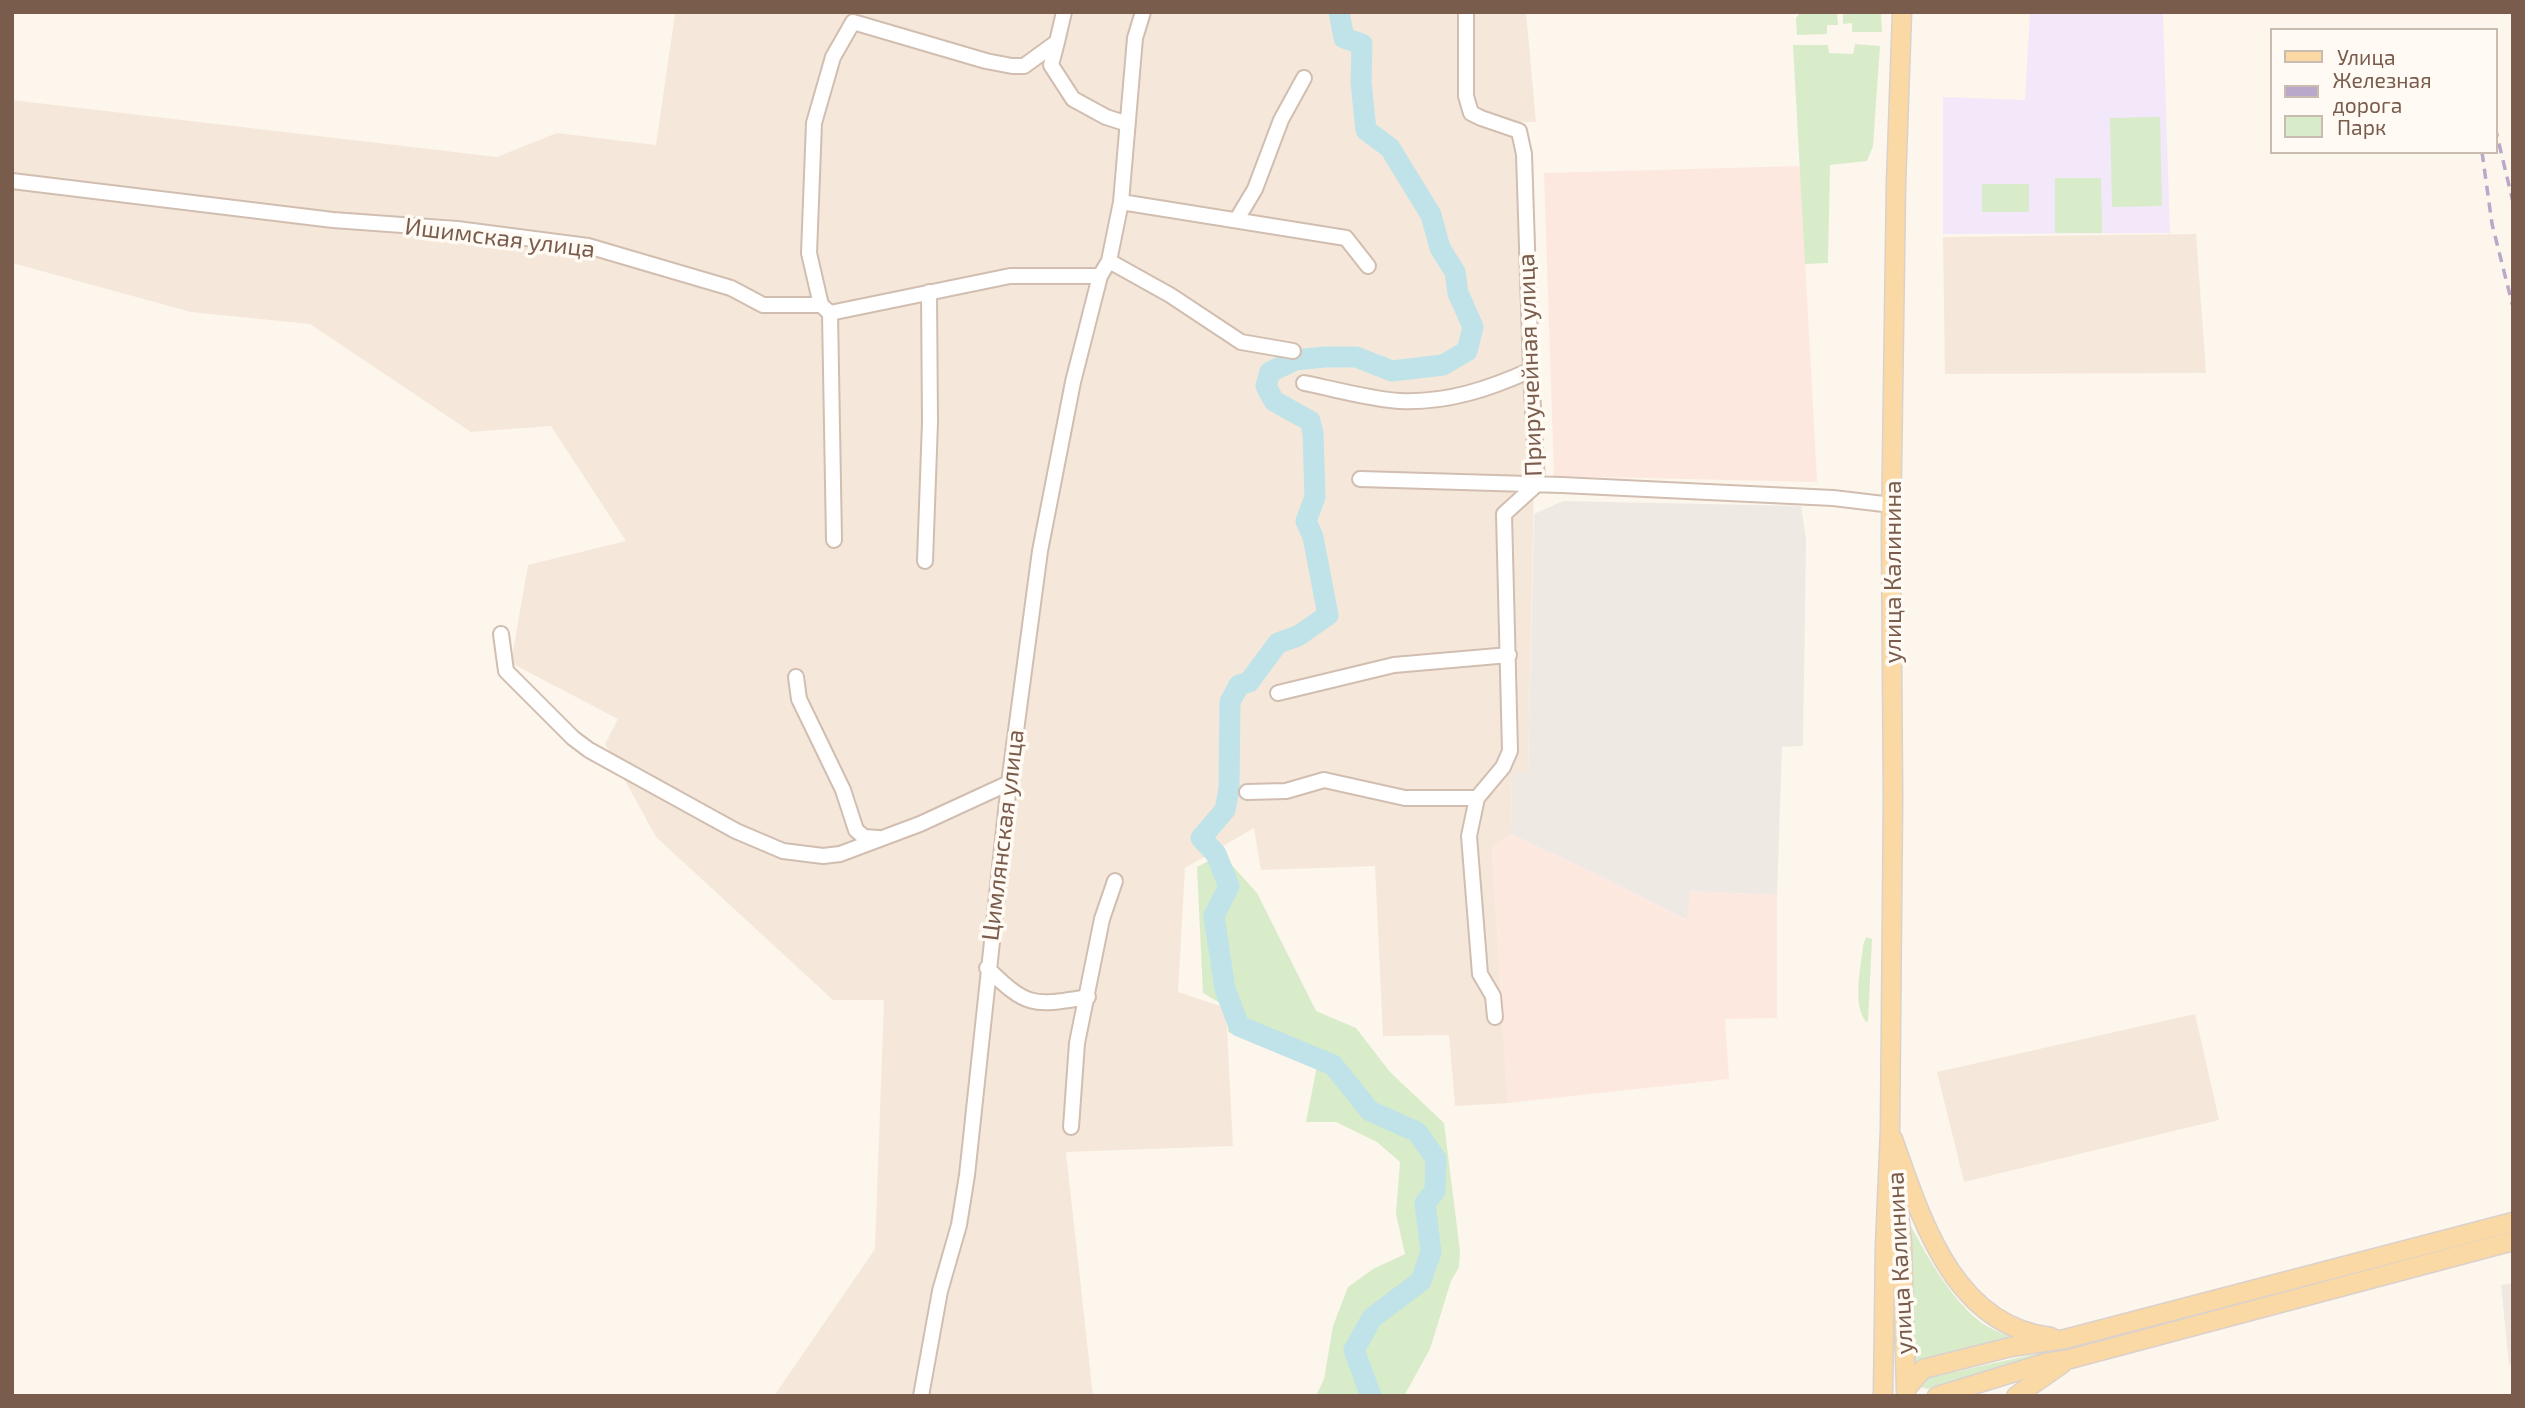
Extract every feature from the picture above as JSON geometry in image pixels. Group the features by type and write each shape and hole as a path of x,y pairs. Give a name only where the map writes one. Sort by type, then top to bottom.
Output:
{"main road":[{"name":"улица Калинина","path":"1883,1393 1890,1131 1895,254 1902,12"},
{"name":"улица Калинина","path":"1890,1131 1902,1242 1909,1394"},
{"path":"1890,1131 1914,1199 1937,1248 1964,1288 1980,1307 2011,1326 2034,1335 2065,1339"},
{"path":"1883,1393 1909,1394 1923,1369 2011,1348 2065,1339 2513,1222"},
{"path":"1937,1396 2045,1363 2070,1359 2513,1241"},
{"path":"2016,1396 2070,1359"}],"street":[{"path":"1064,12 1051,65 1073,99 1106,117 1128,124"},
{"name":"Цимлянская улица","path":"921,1396 940,1291 959,1225 967,1175 987,968 1040,551 1073,382 1100,276 1109,261 1121,202 1135,38 1143,12"},
{"name":"Приручейная улица","path":"1466,12 1466,96 1471,113 1520,131 1524,154 1537,484 1504,514 1510,751 1503,767 1477,799 1469,836 1480,974 1493,996 1495,1017"},
{"path":"834,540 826,309 809,253 814,123 833,57 853,22 986,61 1012,66 1024,66 1057,42"},
{"path":"1237,219 1255,189 1281,120 1304,78"},
{"name":"Ишимская улица","path":"12,181 333,220 457,229 588,246 731,288 763,305 826,309 1010,276 1100,276"},
{"path":"1121,202 1346,238 1368,266"},
{"path":"1109,261 1170,295 1241,342 1293,351"},
{"path":"925,561 930,422 929,292"},
{"path":"1304,383 1399,401 1437,399 1489,389 1531,370"},
{"path":"1360,479 1537,484 1833,498 1892,505"},
{"path":"501,634 506,671 573,738 594,754 736,831 783,851 822,856 840,854 920,824 1009,783"},
{"path":"1278,693 1394,665 1509,655"},
{"path":"796,677 799,699 843,790 856,830 864,837 884,838"},
{"path":"1247,792 1286,791 1324,780 1405,798 1477,799"},
{"path":"1071,1127 1077,1043 1102,919 1115,881"},
{"path":"987,968 1009,990 1035,1004 1088,997"}],"shaded area":[{"path":"671,12 1526,12 1536,122 1513,122 1534,478 1528,773 1512,772 1511,834 1492,848 1508,1103 1455,1106 1449,1035 1383,1036 1375,866 1261,870 1254,828 1185,868 1178,992 1226,1008 1233,1146 1066,1152 1093,1396 774,1396 875,1249 884,1000 833,1000 656,837 605,744 618,719 511,663 528,565 626,541 551,426 471,432 310,324 191,312 12,263 12,100 497,157 557,133 656,145 675,14"},
{"path":"2030,12 2163,12 2170,233 1943,234 1943,97 2025,100"},
{"path":"1800,166 1817,482 1554,476 1544,173"},
{"path":"2196,234 2206,373 1945,374 1943,237"},
{"path":"1563,501 1801,506 1806,539 1803,746 1782,747 1777,895 1690,891 1687,920 1511,834 1512,772 1528,772 1534,514"},
{"path":"1511,834 1686,920 1690,891 1777,895 1777,1018 1725,1019 1729,1079 1508,1103 1492,848"},
{"path":"2195,1014 2219,1120 1964,1182 1937,1072"},
{"path":"2513,1283 2513,1364 2509,1365 2501,1285"}],"green space":[{"path":"1801,12 1837,12 1838,25 1827,25 1827,34 1797,35 1796,18"},
{"path":"1843,12 1879,12 1882,32 1852,32 1852,23 1843,24"},
{"path":"1855,44 1880,46 1873,146 1867,161 1830,165 1828,263 1805,264 1793,45 1828,45 1829,53 1853,54"},
{"path":"2160,117 2162,206 2112,207 2110,118"},
{"path":"2055,178 2101,178 2102,233 2055,233"},
{"path":"1982,184 2029,184 2029,212 1982,212"},
{"path":"1222,854 1257,893 1316,1011 1356,1028 1390,1072 1444,1123 1460,1251 1459,1267 1451,1281 1430,1349 1404,1396 1316,1396 1324,1379 1333,1326 1348,1287 1373,1269 1405,1254 1396,1214 1400,1162 1377,1142 1336,1122 1306,1122 1317,1066 1228,1032 1227,1007 1203,993 1197,867"},
{"path":"1866,937 1872,939 1866,1022 1858,995"},
{"path":"1911,1226 1940,1276 1968,1311 1987,1326 2017,1340 1915,1361"},
{"path":"2058,1349 2058,1352 1927,1389 1921,1387 1921,1382 1927,1378"}],"waterway":[{"path":"1339,12 1344,38 1362,44 1361,82 1366,130 1390,148 1431,215 1440,248 1455,272 1458,293 1473,327 1467,351 1443,365 1392,371 1356,357 1325,357 1295,360 1270,372 1266,386 1274,401 1310,421 1313,433 1315,497 1306,521 1313,537 1328,615 1298,636 1278,643 1249,682 1239,685 1230,702 1229,789 1225,810 1201,838 1216,854 1229,886 1214,916 1225,989 1239,1026 1333,1065 1370,1111 1417,1132 1436,1159 1435,1191 1425,1203 1431,1252 1421,1281 1372,1318 1354,1350 1371,1396"}],"railway":[{"path":"2497,135 2513,202"},
{"path":"2482,154 2492,224 2513,307"}]}
